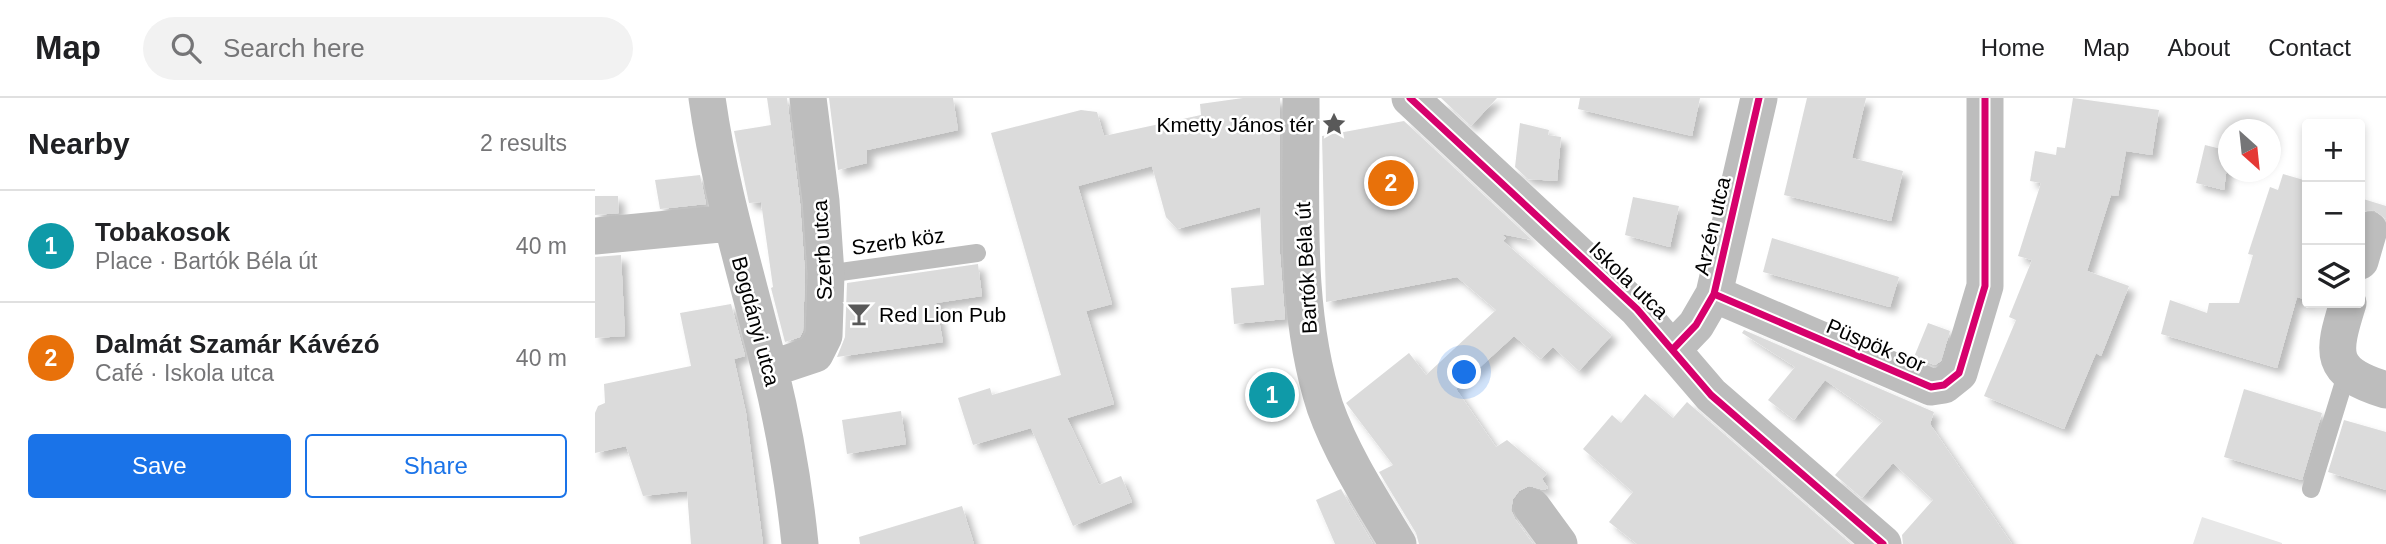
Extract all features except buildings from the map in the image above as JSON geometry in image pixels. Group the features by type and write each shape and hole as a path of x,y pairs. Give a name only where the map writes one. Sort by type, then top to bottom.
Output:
{"street":[{"name":"Bogdányi utca","path":"707,98 730,223 770,369 793,478 800,544"},
{"name":"Szerb utca","path":"770,369 815,354 824,336 826,274 808,98"},
{"name":"Bartók Béla út","path":"1301,98 1305,324 1326,408 1362,484 1398,544"},
{"name":"Iskola utca","path":"1410,98 1637,309 1711,395 1884,544"},
{"name":"Arzén utca","path":"1673,349 1696,325 1714,294 1759,98"},
{"name":"Püspök sor","path":"1714,294 1931,387 1944,385 1959,373 1985,286 1985,98"},
{"path":"595,236 730,223"},
{"path":"2346,308 2336,343 2338,358 2347,372 2365,384 2386,390"},
{"path":"1362,484 1372,526 1380,544"},
{"path":"1532,507 1559,544"}],"lane":[{"name":"Szerb köz","path":"826,274 977,253"},
{"path":"2311,489 2347,372"}],"shaded area":[{"path":"2202,517 2282,543 2282,544 2193,544"}],"cycle path":[{"path":"1410,98 1637,309 1711,395 1883,544"},
{"path":"1673,349 1696,325 1714,294 1759,98"},
{"path":"1714,294 1931,387 1944,385 1959,373 1985,286 1985,98"}],"place":[{"name":"Kmetty János tér","path":"1334,124"},
{"name":"Dalmát Szamár Kávézó","path":"1391,183"},
{"name":"Red Lion Pub","path":"859,314"},
{"name":"Tobakosok","path":"1272,395"}]}
